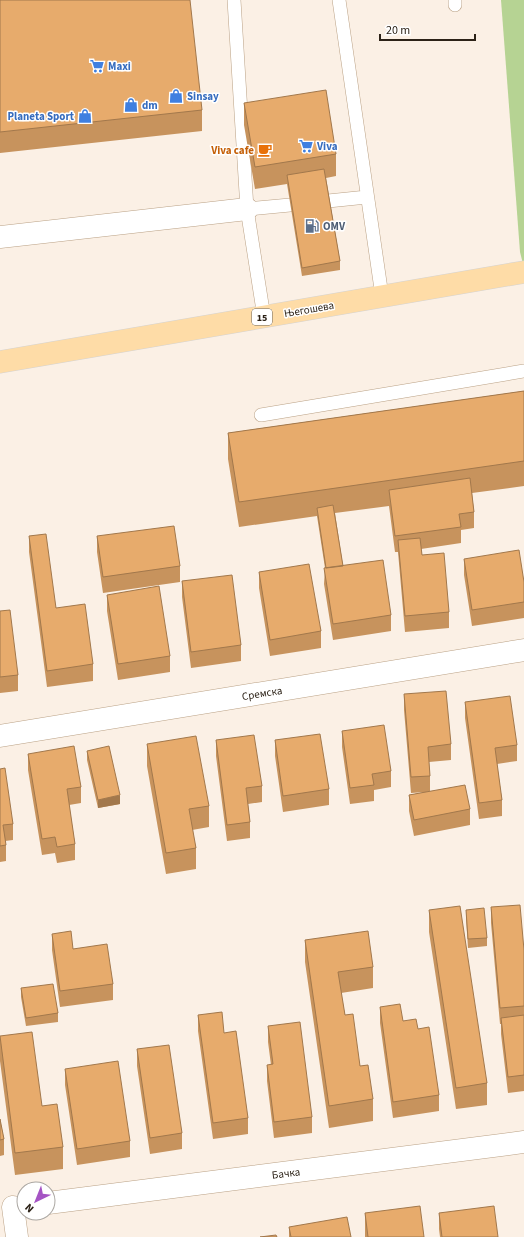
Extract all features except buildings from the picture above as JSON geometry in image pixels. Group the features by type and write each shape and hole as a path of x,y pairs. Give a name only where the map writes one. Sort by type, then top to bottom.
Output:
{"main road":[{"name":"Његошева","path":"0,362 524,272"}],"street":[{"path":"0,236 247,209"},
{"name":"Сремска","path":"0,736 524,650"},
{"name":"Бачка","path":"56,1202 524,1142"},
{"path":"12,1208 17,1237"}],"lane":[{"path":"234,0 247,209 264,317"},
{"path":"339,0 382,296"},
{"path":"328,201 367,197"},
{"path":"247,209 290,205"},
{"path":"261,415 524,372"}],"green space":[{"path":"501,0 524,0 524,268 520,252"}],"place":[{"name":"Maxi","path":"97,66"},
{"name":"Sinsay","path":"176,96"},
{"name":"dm","path":"131,105"},
{"name":"Planeta Sport","path":"85,116"},
{"name":"Viva","path":"306,146"},
{"name":"Viva cafe","path":"265,150"},
{"name":"OMV","path":"312,226"}]}
